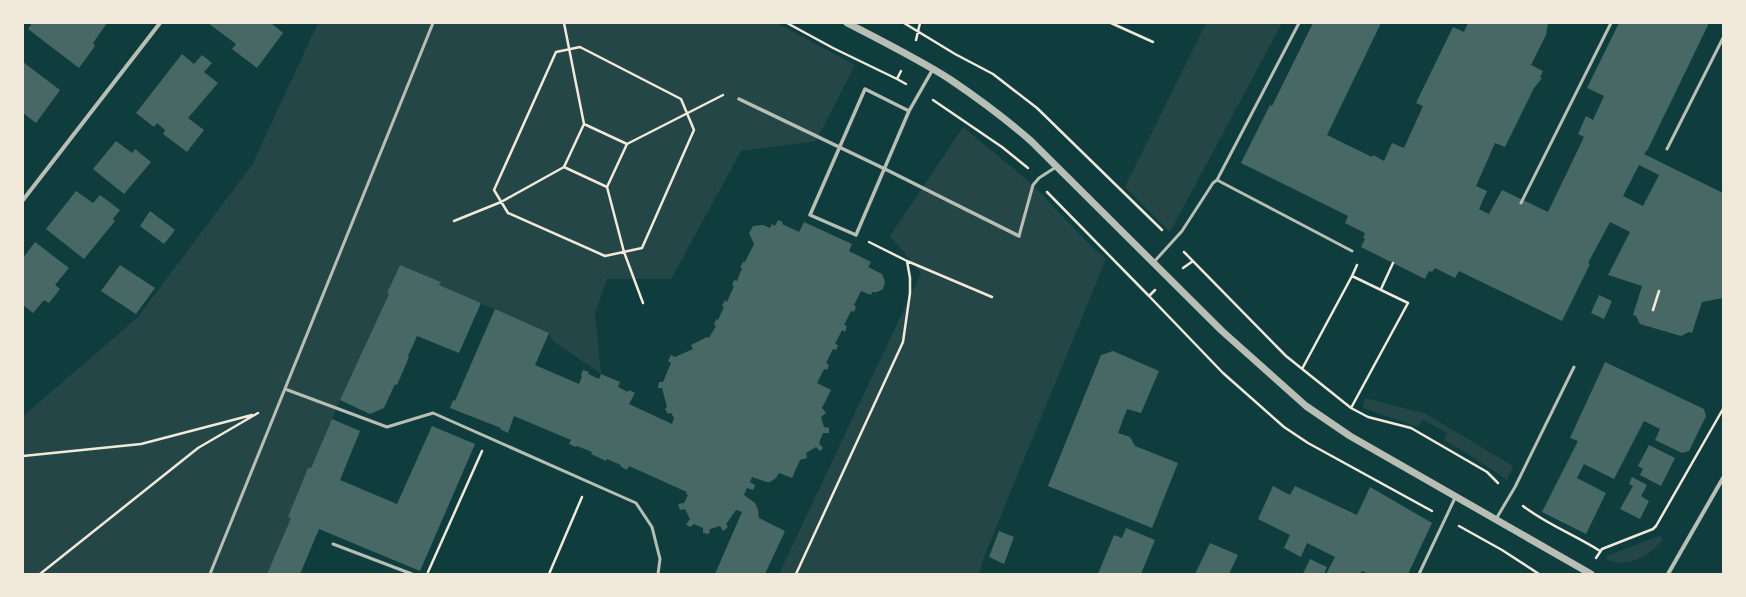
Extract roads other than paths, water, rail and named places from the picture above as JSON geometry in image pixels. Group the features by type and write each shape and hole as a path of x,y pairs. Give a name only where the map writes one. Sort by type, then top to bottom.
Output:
{"street":[{"path":"23,200 160,23"},
{"path":"847,23 933,70 1001,115 1032,141 1058,166 1222,331 1306,406 1350,436 1455,498 1591,574"},
{"path":"909,111 865,89 810,215 856,236 909,111 933,70"},
{"path":"739,99 885,169 1019,236"},
{"path":"1668,574 1723,478"}],"lane":[{"path":"210,574 368,180 433,23"},
{"path":"1153,263 1182,231 1213,183 1217,180 1299,23"},
{"path":"1521,203 1611,23"},
{"path":"1667,149 1723,38"},
{"path":"1019,236 1033,185 1039,178 1058,166"},
{"path":"1217,180 1352,252"},
{"path":"1495,521 1510,495 1574,367"},
{"path":"285,388 387,427 433,413 636,503 652,527 660,559 658,574"},
{"path":"1419,574 1455,498"},
{"path":"332,544 412,574"}]}
